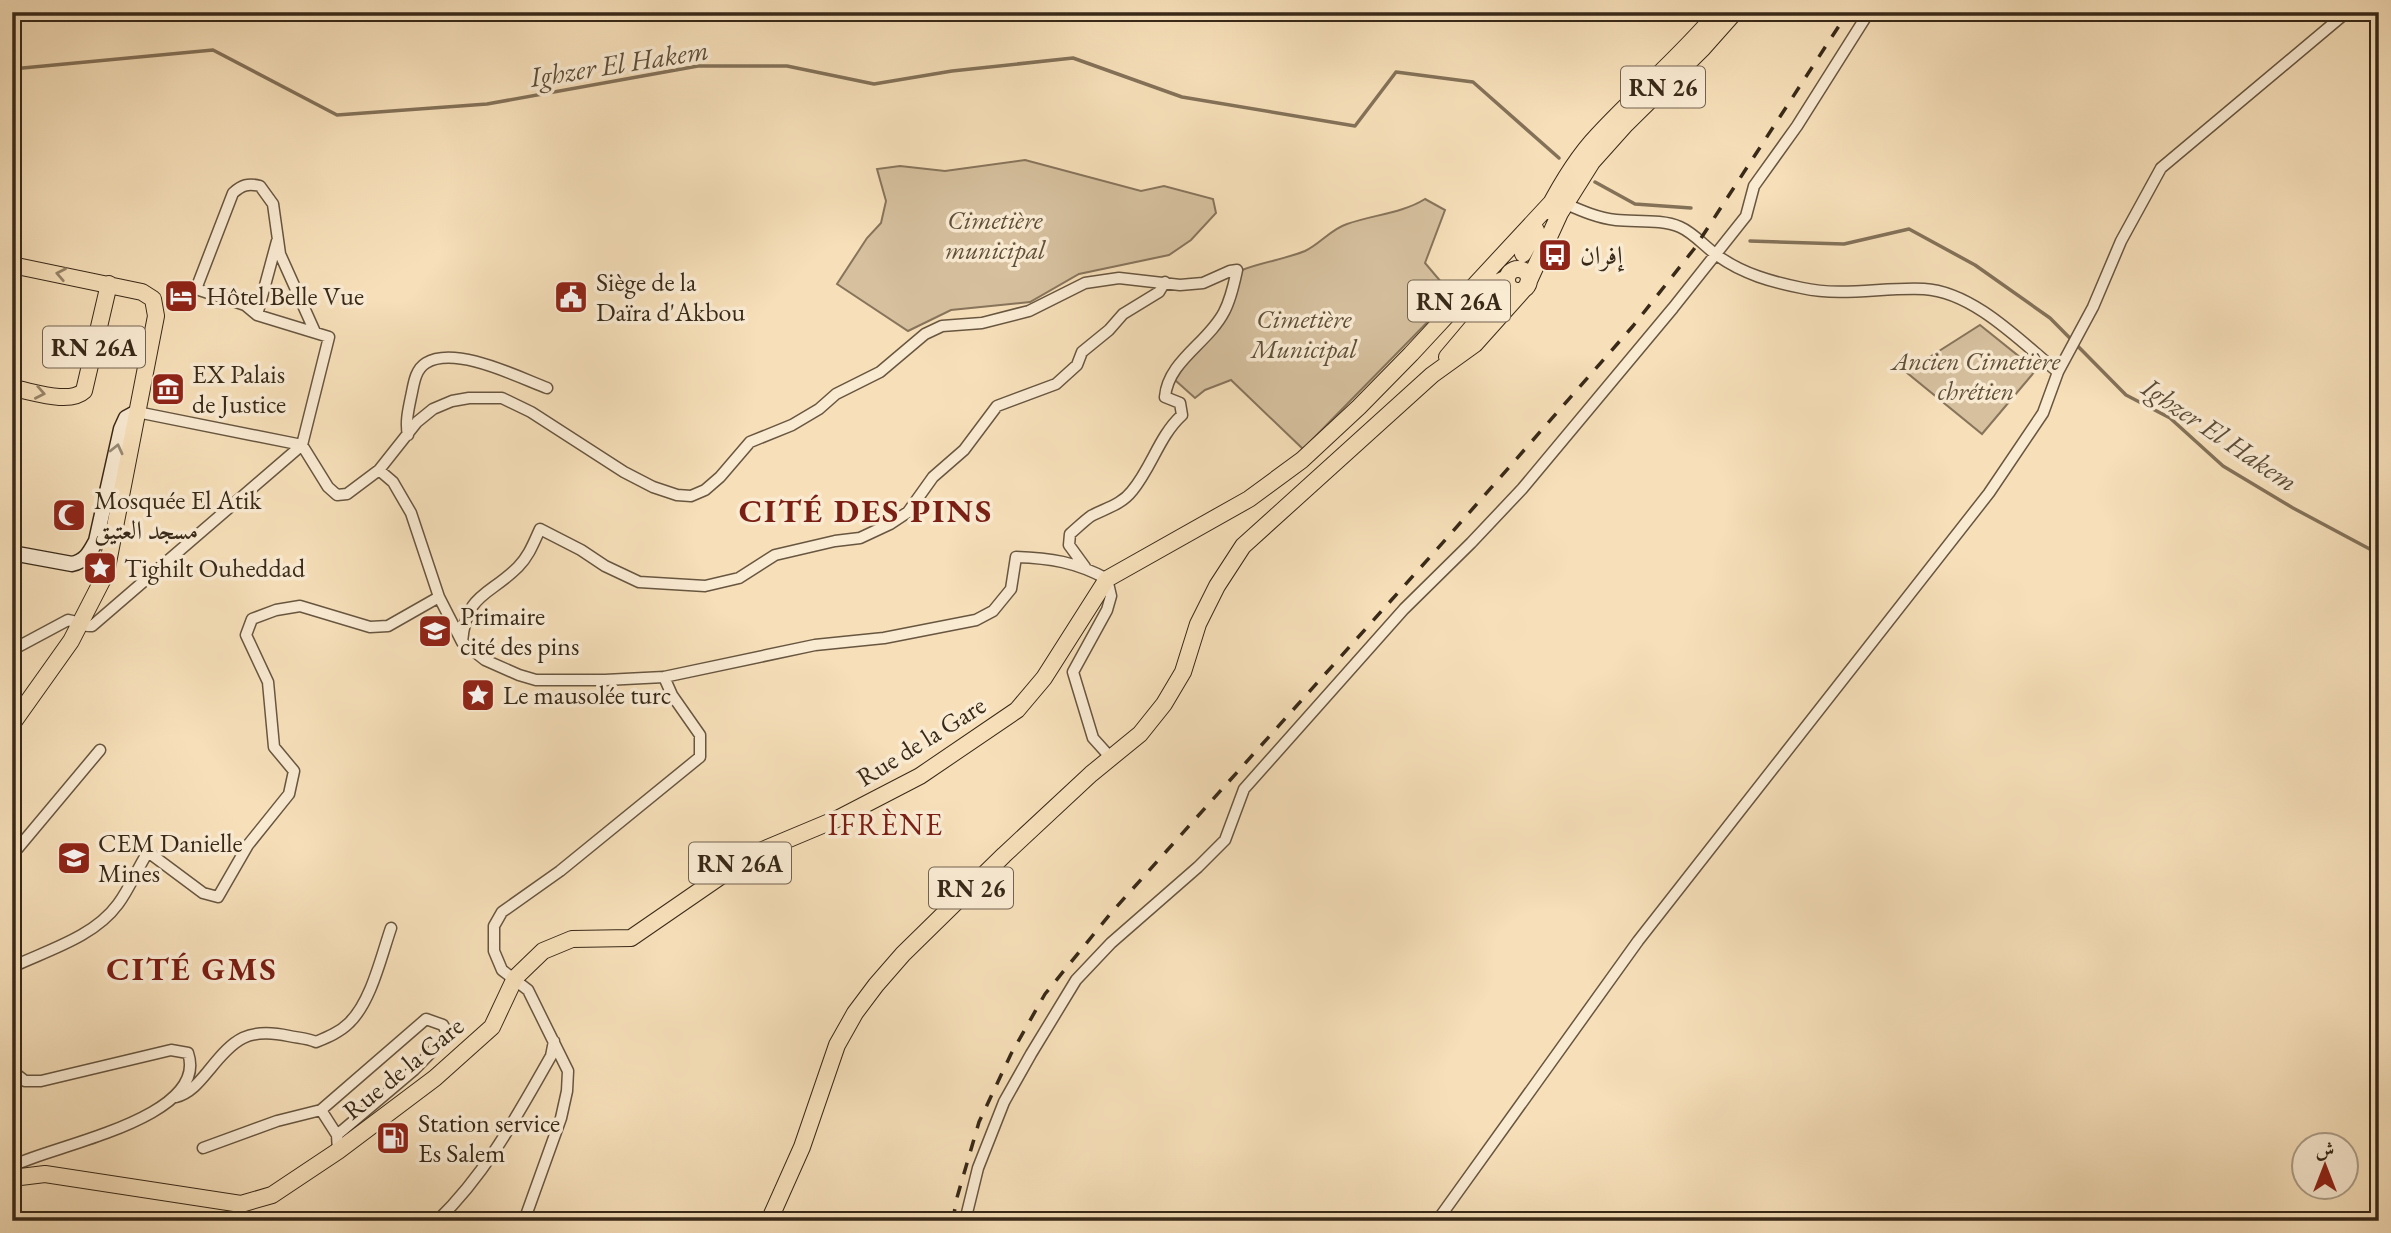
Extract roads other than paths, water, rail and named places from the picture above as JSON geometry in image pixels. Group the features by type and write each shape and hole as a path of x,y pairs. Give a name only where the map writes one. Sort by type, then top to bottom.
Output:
{"main road":[{"name":"RN 26","path":"769,1221 802,1147 837,1045 869,994 903,954 968,890 1140,734 1164,704 1183,672 1198,624 1217,586 1243,547 1432,375 1475,344 1526,286 1559,207 1598,135 1701,33 1718,12"},
{"name":"RN 26","path":"1586,159 1626,124 1703,48 1735,12"},
{"path":"1526,286 1517,291 1508,285 1516,252 1559,207"},
{"name":"Rue de la Gare","path":"14,1177 45,1174 241,1205 272,1195 338,1151 435,1078 492,1027 515,978 543,951 572,939 631,938 753,854 839,818 920,776 1017,710 1044,678 1107,579 1249,499 1302,460 1359,407 1483,278 1516,252"},
{"name":"RN 26A","path":"12,265 142,292 155,303 155,327 109,565 86,625 12,723"},
{"path":"1483,278 1498,272 1509,275"},
{"path":"1411,354 1437,336 1481,292 1509,275"},
{"path":"1432,375 1490,306 1509,275"},
{"name":"RN 26A","path":"12,388 67,398 78,396 84,391 109,284"}],"street":[{"path":"965,1221 978,1168 1004,1102 1076,980 1111,943 1225,840 1244,789 1404,610 1522,489 1715,255 1746,215 1754,186 1797,126 1870,12"},
{"path":"1437,1221 1638,941 1989,493 2043,413 2058,372 2093,307 2121,241 2161,168 2347,12"},
{"path":"12,650 68,621 86,625 302,445 329,337 257,315 245,305 195,289 233,193 240,186 250,184 266,190 273,204 280,254 315,332"},
{"path":"1559,207 1613,220 1678,226 1735,268 1804,289 1836,293 1926,289 1942,292 1966,301 1986,313 2058,372"},
{"path":"257,315 278,238"},
{"path":"12,552 72,564 80,562 89,554 96,541 121,429 126,418 137,412 302,445 328,487 337,495 347,494 379,470 417,422 433,409 469,398 502,398 531,412 653,487 677,495 691,496 705,490 720,477 750,442 792,425 819,409 836,394 880,372 925,334 942,326 982,323 1029,311 1085,283 1119,278 1180,285 1203,283 1237,270 1224,313 1173,371 1166,385 1165,397 1180,403 1182,415 1171,425 1146,473 1130,494 1117,505 1090,517 1070,534 1069,545 1085,567"},
{"path":"462,642 470,607 484,592 501,582 520,565 531,550 540,529 639,582 705,586 739,578 775,555 860,538 890,524 908,512 933,477 964,450 997,406 1056,384 1077,365 1082,352 1109,330 1122,314 1159,292 1165,282"},
{"path":"408,435 406,425 415,379 418,370 426,363 446,358 475,361 547,388"},
{"path":"379,470 393,482 411,513 439,597 462,642 485,660 536,680 664,677 815,645 884,638 976,621 993,611 1004,599 1010,589 1016,557 1045,558 1085,567 1107,579 1111,596 1107,610 1073,672 1093,738 1111,758"},
{"path":"12,967 98,926 119,903 148,852 203,893 218,897 248,845 289,794 294,771 274,747 268,682 246,635 253,619 276,610 300,606 370,627 388,626 439,597"},
{"path":"524,1221 561,1118 568,1071 528,990 502,970 494,951 494,926 502,912 560,871 700,757 700,735 672,695 664,677"},
{"path":"12,851 18,848 100,750"},
{"path":"14,1177 17,1164 31,1157 99,1137 142,1118 174,1097 191,1090 235,1041 250,1034 276,1033 316,1041 334,1034 349,1024 365,998 391,928"},
{"path":"203,1148 277,1121 321,1110 426,1019 443,1025 448,1035 431,1054 337,1135"},
{"path":"436,1221 460,1198 507,1133 551,1056 554,1041"},
{"path":"12,1071 25,1081 41,1081 171,1050 188,1053 192,1065 188,1080 174,1097"},
{"path":"321,1110 337,1135 338,1151"}],"waterway":[{"name":"Ighzer El Hakem","path":"12,69 213,50 337,115 487,104 698,66 787,66 874,84 952,71 1073,58 1182,97 1355,126 1396,72 1473,82 1559,158"},
{"name":"Ighzer El Hakem","path":"1595,182 1635,204 1691,208"},
{"name":"Ighzer El Hakem","path":"1750,241 1844,244 1909,229 1975,265 2050,318 2126,395 2170,418 2223,466 2293,508 2379,554"}],"railway":[{"path":"953,1221 956,1201 979,1122 1011,1054 1045,994 1111,913 1633,326 1694,249 1848,12"}],"place":[{"name":"إفران","path":"1555,255"},
{"name":"Hôtel Belle Vue","path":"181,296"},
{"name":"Siège de la Daïra d'Akbou","path":"571,297"},
{"name":"EX Palais de Justice","path":"168,389"},
{"name":"Mosquée El Atik مسجد العتيق","path":"69,515"},
{"name":"Tighilt Ouheddad","path":"100,568"},
{"name":"Primaire cité des pins","path":"435,631"},
{"name":"Le mausolée turc","path":"478,695"},
{"name":"CEM Danielle Mines","path":"74,858"},
{"name":"Station service Es Salem","path":"393,1138"}],"district":[{"name":"CITÉ DES PINS","path":"866,510"},
{"name":"IFRÈNE","path":"886,824"},
{"name":"CITÉ GMS","path":"192,968"}],"park label":[{"name":"Cimetière municipal","path":"995,235"},
{"name":"Cimetière Municipal","path":"1304,334"},
{"name":"Ancien Cimetière chrétien","path":"1976,376"}]}
